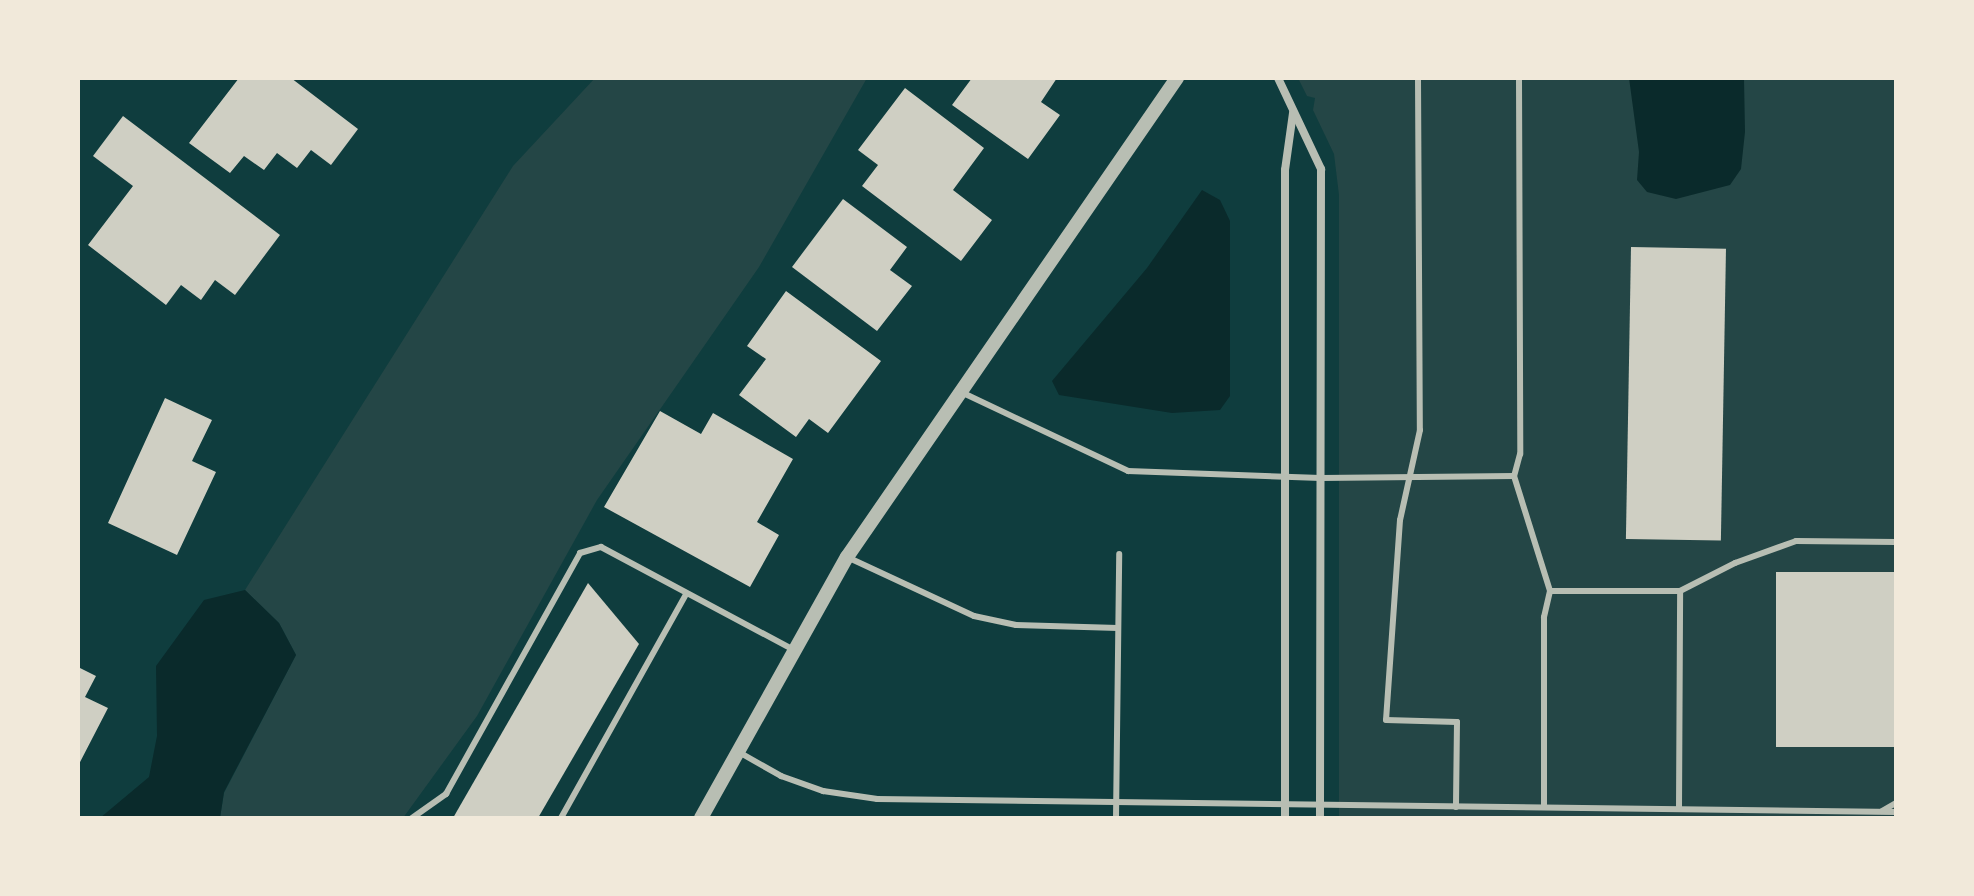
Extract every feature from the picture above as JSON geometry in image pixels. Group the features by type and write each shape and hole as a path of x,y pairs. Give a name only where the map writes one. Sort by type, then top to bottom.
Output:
{"street":[{"path":"701,818 847,557 958,391 1177,78"},
{"path":"1278,78 1321,169 1320,818"},
{"path":"1285,818 1285,170 1293,112"}],"lane":[{"path":"1418,78 1420,430 1400,520 1386,720 1457,722 1456,807"},
{"path":"1519,78 1520,454 1514,476 1550,591 1544,617 1544,806"},
{"path":"958,391 1128,471 1321,478 1514,476"},
{"path":"1550,591 1680,591 1735,563 1796,541 1896,542"},
{"path":"412,818 446,794 580,553 601,547 794,650"},
{"path":"1116,818 1119,554"},
{"path":"847,557 974,616 1016,625 1118,628"},
{"path":"1679,807 1680,591"},
{"path":"561,818 686,594"},
{"path":"737,751 781,776 823,791 877,799 1896,812"},
{"path":"1882,811 1896,803"}],"shaded area":[{"path":"595,78 867,78 759,267 597,500 477,716 403,818 220,818 224,793 296,655 279,623 245,590 513,166"},
{"path":"1298,78 1896,78 1896,818 1339,818 1339,195 1334,154 1313,110 1315,98 1307,96"},
{"path":"1629,78 1744,78 1745,132 1741,169 1730,185 1676,199 1647,192 1637,180 1639,152"},
{"path":"1202,190 1220,200 1230,221 1230,396 1220,410 1172,413 1059,395 1052,381 1147,268"},
{"path":"245,590 279,623 296,655 224,792 220,818 100,818 149,777 157,736 156,666 204,600"}],"building":[{"path":"239,78 291,78 358,129 331,165 311,150 297,168 277,153 264,170 244,156 230,173 189,143"},
{"path":"972,78 1057,78 1041,102 1060,115 1028,159 952,105"},
{"path":"905,88 984,148 953,190 992,220 961,261 862,186 878,165 858,150"},
{"path":"123,116 280,235 235,295 215,280 201,300 181,285 166,305 88,245 133,186 93,156"},
{"path":"843,199 907,247 890,270 912,286 877,331 792,267"},
{"path":"1631,247 1726,249 1721,541 1626,539"},
{"path":"786,291 881,361 828,433 809,419 796,437 739,395 766,359 747,346"},
{"path":"165,398 212,420 192,461 216,472 177,555 108,523"},
{"path":"660,411 701,434 713,413 793,459 757,522 779,535 750,587 604,507"},
{"path":"1776,572 1896,572 1896,747 1776,747"},
{"path":"588,583 639,644 538,818 453,818"},
{"path":"78,667 96,676 85,697 108,708 78,766"}]}
